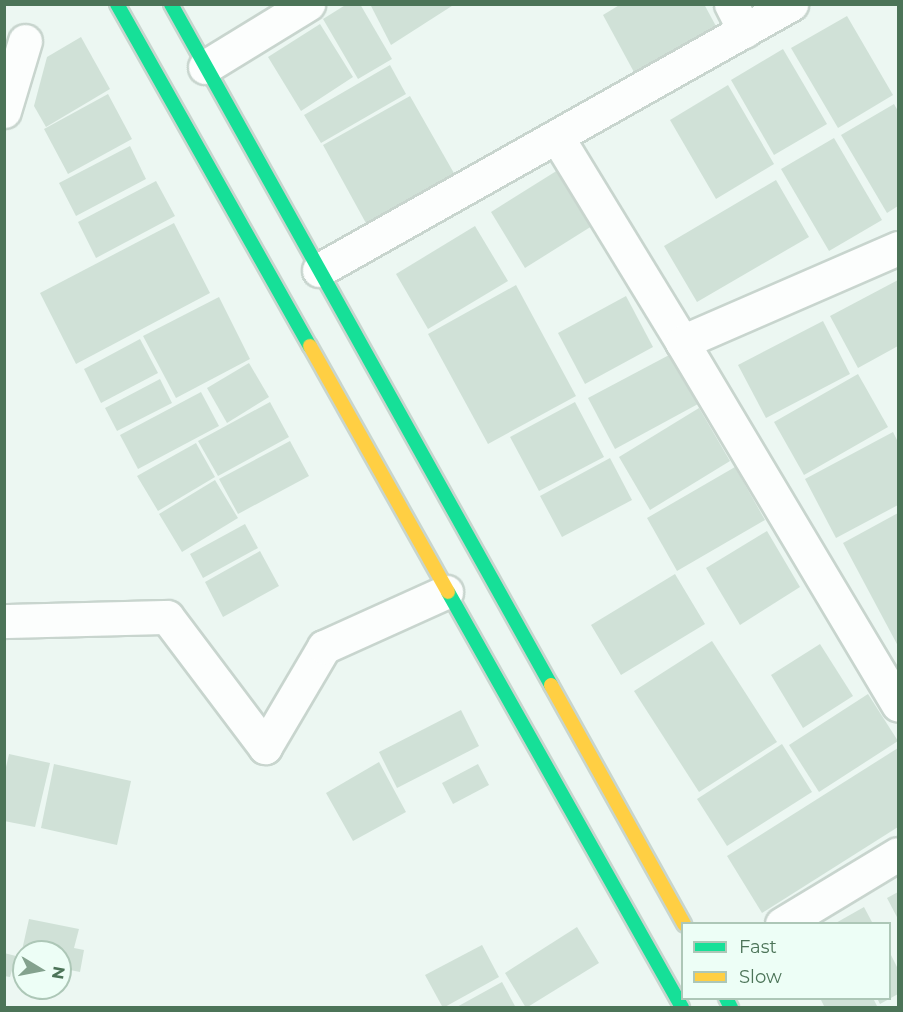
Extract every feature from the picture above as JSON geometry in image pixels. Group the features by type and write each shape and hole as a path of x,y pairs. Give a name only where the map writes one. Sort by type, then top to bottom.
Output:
{"street":[{"path":"117,4 682,1008"},
{"path":"171,4 683,922"},
{"path":"205,67 308,4"},
{"path":"319,270 557,138 738,18 791,4"},
{"path":"4,111 25,41"},
{"path":"557,138 682,342 898,705"},
{"path":"682,342 898,248"},
{"path":"4,621 167,617 265,747 324,647 446,592"},
{"path":"785,922 898,854"}],"building":[{"path":"347,4 360,4 392,59 358,79 323,19"},
{"path":"370,4 455,4 391,45"},
{"path":"621,4 704,4 717,28 635,74 603,15"},
{"path":"847,16 893,95 838,128 791,48"},
{"path":"320,24 353,77 301,111 268,57"},
{"path":"81,37 110,89 46,127 34,106 47,57"},
{"path":"783,49 827,124 774,155 731,80"},
{"path":"390,65 406,94 321,143 304,115"},
{"path":"728,85 774,164 716,199 670,120"},
{"path":"108,94 132,139 68,174 44,129"},
{"path":"410,96 455,175 367,225 323,145"},
{"path":"894,104 898,111 898,206 887,213 841,135"},
{"path":"834,138 882,220 829,251 781,169"},
{"path":"130,146 146,179 76,216 59,183"},
{"path":"558,170 592,226 525,268 491,212"},
{"path":"776,180 809,237 697,302 664,246"},
{"path":"156,181 175,216 96,258 78,222"},
{"path":"174,223 210,293 76,364 40,293"},
{"path":"475,226 508,281 428,329 396,274"},
{"path":"898,280 898,346 858,368 830,316"},
{"path":"516,285 576,396 488,444 428,334"},
{"path":"626,296 653,347 585,384 558,333"},
{"path":"219,297 250,359 176,398 143,336"},
{"path":"823,321 850,374 766,418 738,365"},
{"path":"140,339 158,373 101,403 84,369"},
{"path":"671,354 698,404 615,449 588,398"},
{"path":"249,363 269,397 227,423 207,388"},
{"path":"858,374 888,427 804,475 774,422"},
{"path":"160,379 172,403 117,431 105,408"},
{"path":"201,392 219,426 138,469 120,435"},
{"path":"270,402 289,437 218,476 198,441"},
{"path":"575,402 604,457 539,491 510,437"},
{"path":"699,408 730,461 650,510 619,457"},
{"path":"893,432 898,442 898,505 836,538 805,479"},
{"path":"290,441 309,476 238,514 219,479"},
{"path":"196,443 215,477 158,511 137,476"},
{"path":"610,458 632,500 562,537 540,496"},
{"path":"735,467 765,520 677,571 647,518"},
{"path":"215,480 238,518 182,552 159,514"},
{"path":"898,513 898,646 843,543"},
{"path":"245,524 258,548 203,578 190,554"},
{"path":"767,531 800,587 740,625 706,568"},
{"path":"260,551 279,586 223,617 205,582"},
{"path":"675,574 705,624 621,675 591,625"},
{"path":"712,641 777,742 699,792 634,691"},
{"path":"820,644 853,696 803,728 771,675"},
{"path":"868,694 898,741 819,792 789,745"},
{"path":"461,710 479,746 397,788 379,752"},
{"path":"782,744 812,792 727,846 697,799"},
{"path":"898,748 898,827 762,913 727,856"},
{"path":"9,754 50,763 35,827 4,821 4,776"},
{"path":"379,762 406,812 353,841 326,793"},
{"path":"54,764 131,781 117,845 41,828"},
{"path":"478,764 489,785 453,804 442,783"},
{"path":"898,892 898,919 887,898"},
{"path":"864,907 872,922 838,922"},
{"path":"29,919 79,929 74,948 84,950 80,972 72,970 72,940 24,940"},
{"path":"577,927 599,963 526,1008 505,973"},
{"path":"482,945 499,977 443,1008 425,975"},
{"path":"4,953 12,955 12,970 10,977 4,976"},
{"path":"891,955 898,969 898,994 891,998"},
{"path":"502,982 516,1008 455,1008"},
{"path":"821,1000 874,1000 877,1006 825,1008"}],"traffic: fast":[{"path":"117,4 310,346"},
{"path":"171,4 551,685"},
{"path":"448,592 682,1008"},
{"path":"727,1000 731,1008"}],"traffic: slow":[{"path":"310,346 448,592"},
{"path":"551,685 683,922"}]}
